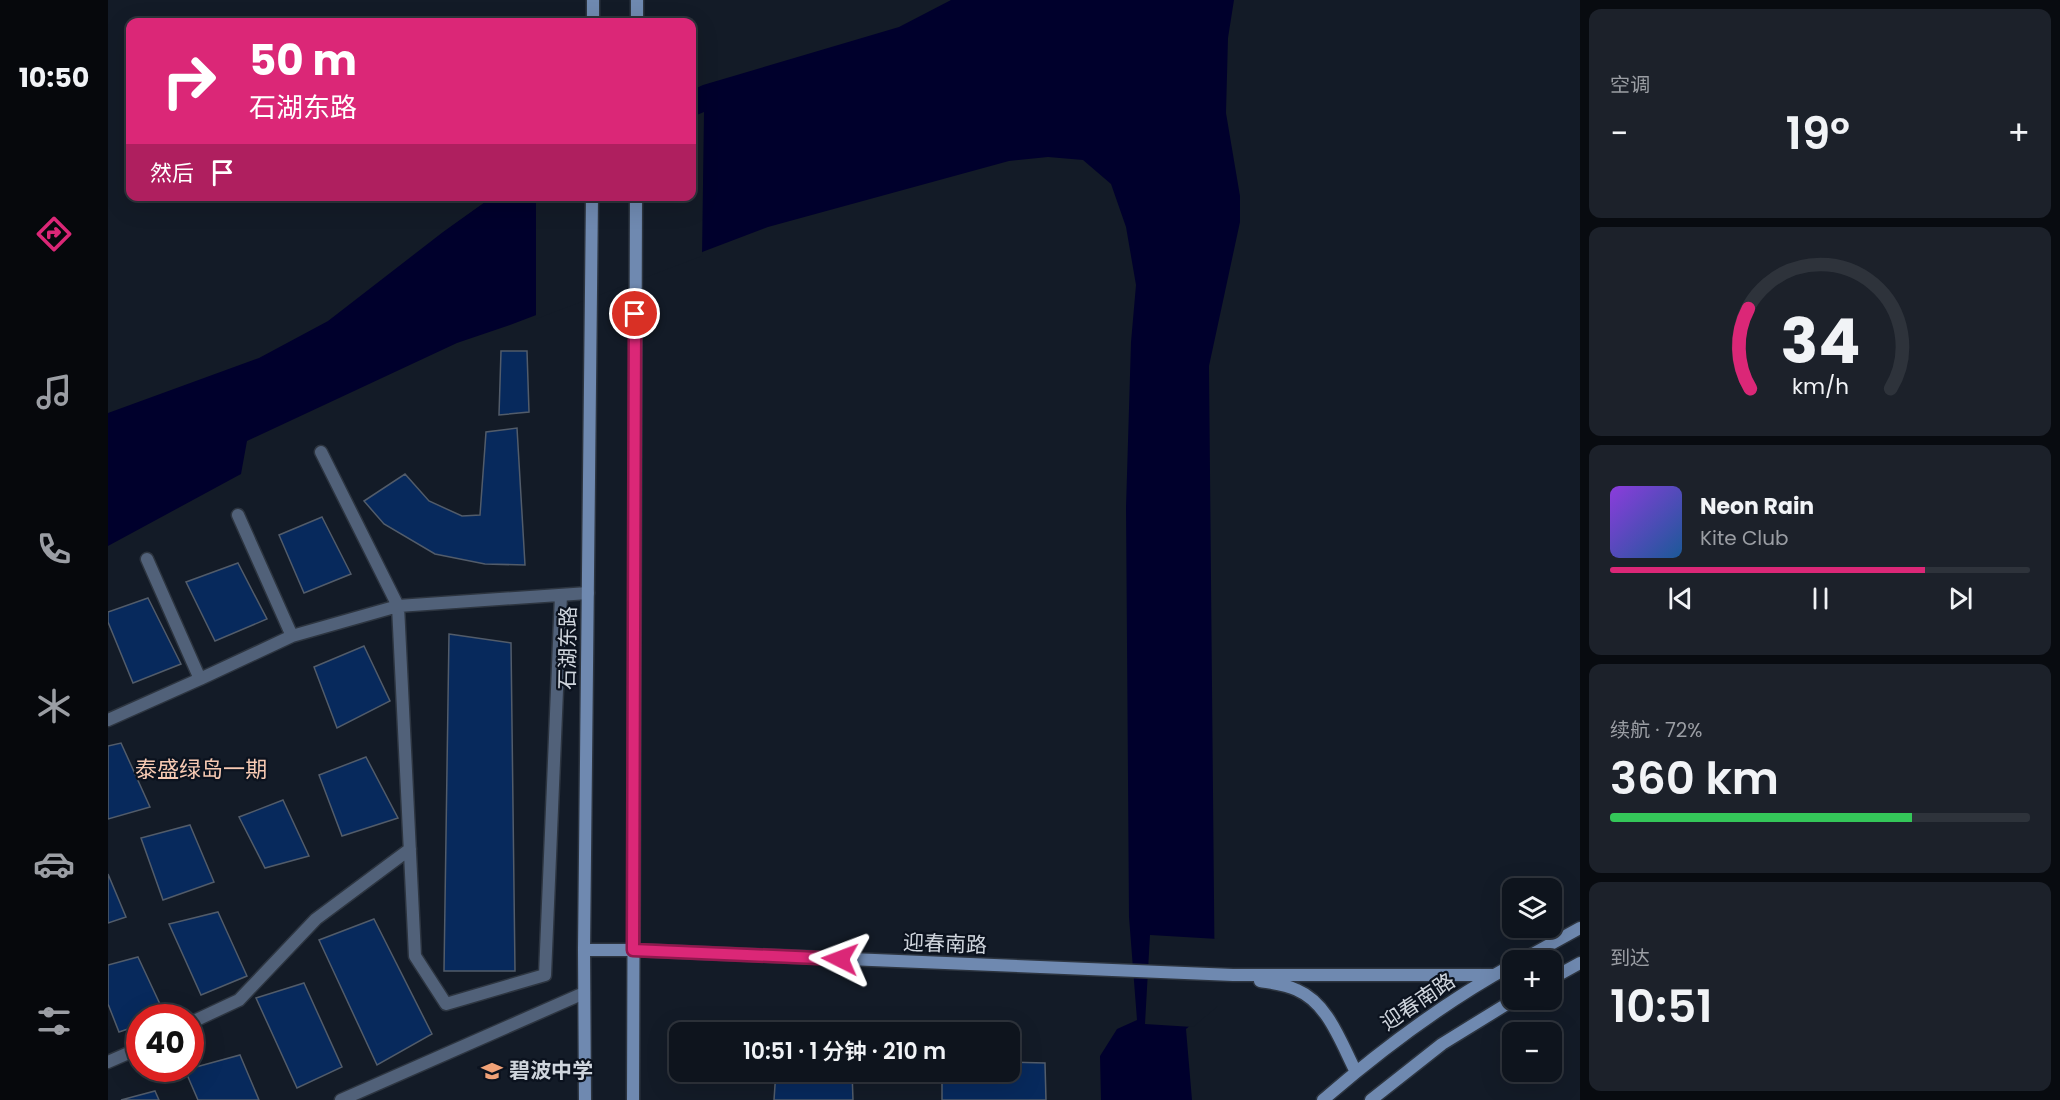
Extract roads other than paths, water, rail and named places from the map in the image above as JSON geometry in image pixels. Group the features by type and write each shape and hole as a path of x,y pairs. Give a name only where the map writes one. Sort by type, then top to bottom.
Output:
{"main road":[{"path":"593,0 593,18"},
{"path":"637,0 637,18"},
{"name":"石湖东路","path":"585,1100 584,950 592,201"},
{"path":"633,1100 636,201"},
{"path":"1539,950 1580,928"},
{"name":"迎春南路","path":"584,950 633,950 1233,975"},
{"path":"1562,974 1580,963"},
{"name":"迎春南路","path":"1323,1100 1356,1071 1425,1019 1502,971"},
{"path":"1233,975 1494,975"},
{"path":"1233,975 1289,986 1306,995 1330,1022 1356,1071"},
{"path":"1371,1100 1442,1044 1502,1007"}],"street":[{"path":"321,452 398,606 415,956 446,1004 544,975 561,595"},
{"path":"238,515 292,636"},
{"path":"147,559 200,678"},
{"path":"108,720 292,636 398,606 588,593"},
{"path":"204,1016 239,1000 316,919 410,849"},
{"path":"341,1100 584,993"},
{"path":"108,1062 126,1054"}],"water":[{"path":"951,0 1234,0 1228,38 1226,113 1240,196 1240,222 1209,366 1215,1005 1186,1029 1192,1100 1101,1100 1100,1056 1117,1029 1137,1020 1129,917 1126,507 1131,342 1136,285 1126,227 1111,184 1083,160 1048,157 1009,161 768,227 457,343 247,441 241,474 108,546 108,413 259,358 328,321 486,201 696,201 696,88 899,27"}],"place":[{"name":"碧波中学","path":"492,1071"}],"district":[{"name":"泰盛绿岛一期","path":"201,769"}]}
